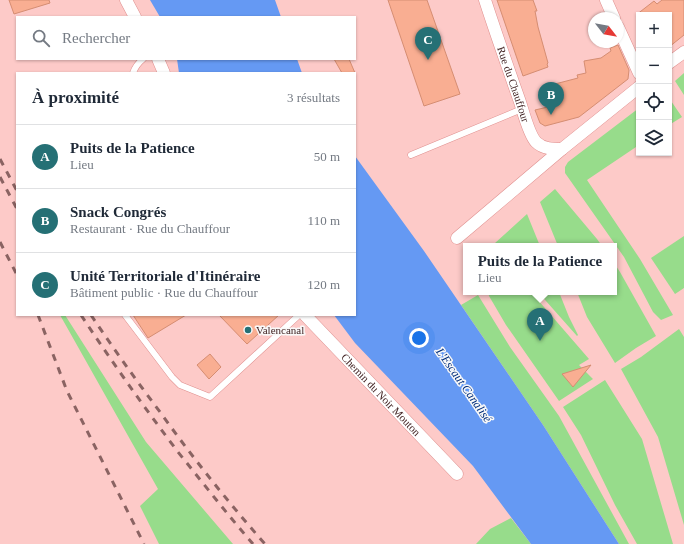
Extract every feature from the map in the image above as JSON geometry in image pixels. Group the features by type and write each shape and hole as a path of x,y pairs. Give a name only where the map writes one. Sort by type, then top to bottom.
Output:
{"street":[{"path":"126,0 135,16"},
{"name":"Rue du Chauffour","path":"485,0 532,136 536,142 545,147 552,149 562,148"},
{"path":"606,0 611,12"},
{"path":"624,40 636,66"},
{"path":"672,61 684,52"},
{"path":"158,60 164,72"},
{"path":"456,238 562,148 636,89"},
{"name":"Chemin du Noir Mouton","path":"306,316 457,474"}],"lane":[{"path":"134,72 136,65 142,60"},
{"path":"412,154 522,109"},
{"path":"126,316 180,385 210,397 298,316"}],"green space":[{"path":"684,73 684,95 675,81"},
{"path":"672,102 682,117 672,123"},
{"path":"636,110 636,147 587,180 640,259 673,315 661,320 653,312 624,257 617,247 617,243 614,243 565,173 565,167 568,162"},
{"path":"555,189 600,243 557,243 540,202"},
{"path":"527,214 539,243 495,243"},
{"path":"684,236 684,288 675,294 651,258"},
{"path":"617,268 656,336 615,363 587,317 578,295 617,295"},
{"path":"478,295 510,347 559,416 629,544 619,544 543,425 461,305"},
{"path":"534,295 589,359 579,365 593,379 559,401 506,325 489,296"},
{"path":"541,295 560,295 578,335 577,336"},
{"path":"61,316 66,316 146,442 233,544 159,544 140,506 158,489"},
{"path":"679,329 684,337 684,525 658,437 621,369 641,357"},
{"path":"605,380 642,439 673,544 637,544 615,505 581,435 563,407"},
{"path":"511,518 531,544 476,544 490,529"}],"water":[{"path":"150,0 275,0 281,16 159,16"},
{"path":"177,60 297,60 302,72 179,72"},
{"name":"L'Escaut Canalisé","path":"356,157 424,251 543,425 619,544 531,544 473,466 355,343 335,316 356,316"}],"building":[{"path":"9,0 49,0 50,3 14,14"},
{"path":"388,0 427,0 460,94 424,106"},
{"path":"497,0 533,0 537,11 535,11 538,27 548,67 523,76"},
{"path":"662,0 684,0 684,35 672,45 672,12 640,12 654,1 657,4"},
{"path":"610,48 619,48 629,70 628,79 579,117 545,126 540,123 535,110 552,106 550,97 558,95 555,84 578,78 577,75 586,73 584,61 601,58 611,51"},
{"path":"335,60 349,60 355,72 341,72"},
{"path":"134,316 184,316 148,338"},
{"name":"Valencanal","path":"220,316 278,316 247,344"},
{"path":"210,354 221,367 209,379 197,365"},
{"path":"591,365 573,387 562,374"}],"railway":[{"path":"0,159 16,189"},
{"path":"0,177 16,207"},
{"path":"0,242 16,273"},
{"path":"38,316 67,391 144,544"},
{"path":"82,316 128,384 178,452 253,544"},
{"path":"92,316 185,446 224,496 265,544"}],"place":[{"name":"Unité Territoriale d'Itinéraire","path":"428,60"},
{"name":"Snack Congrés","path":"551,115"},
{"name":"Valencanal","path":"248,330"},
{"name":"Puits de la Patience","path":"540,341"}]}
